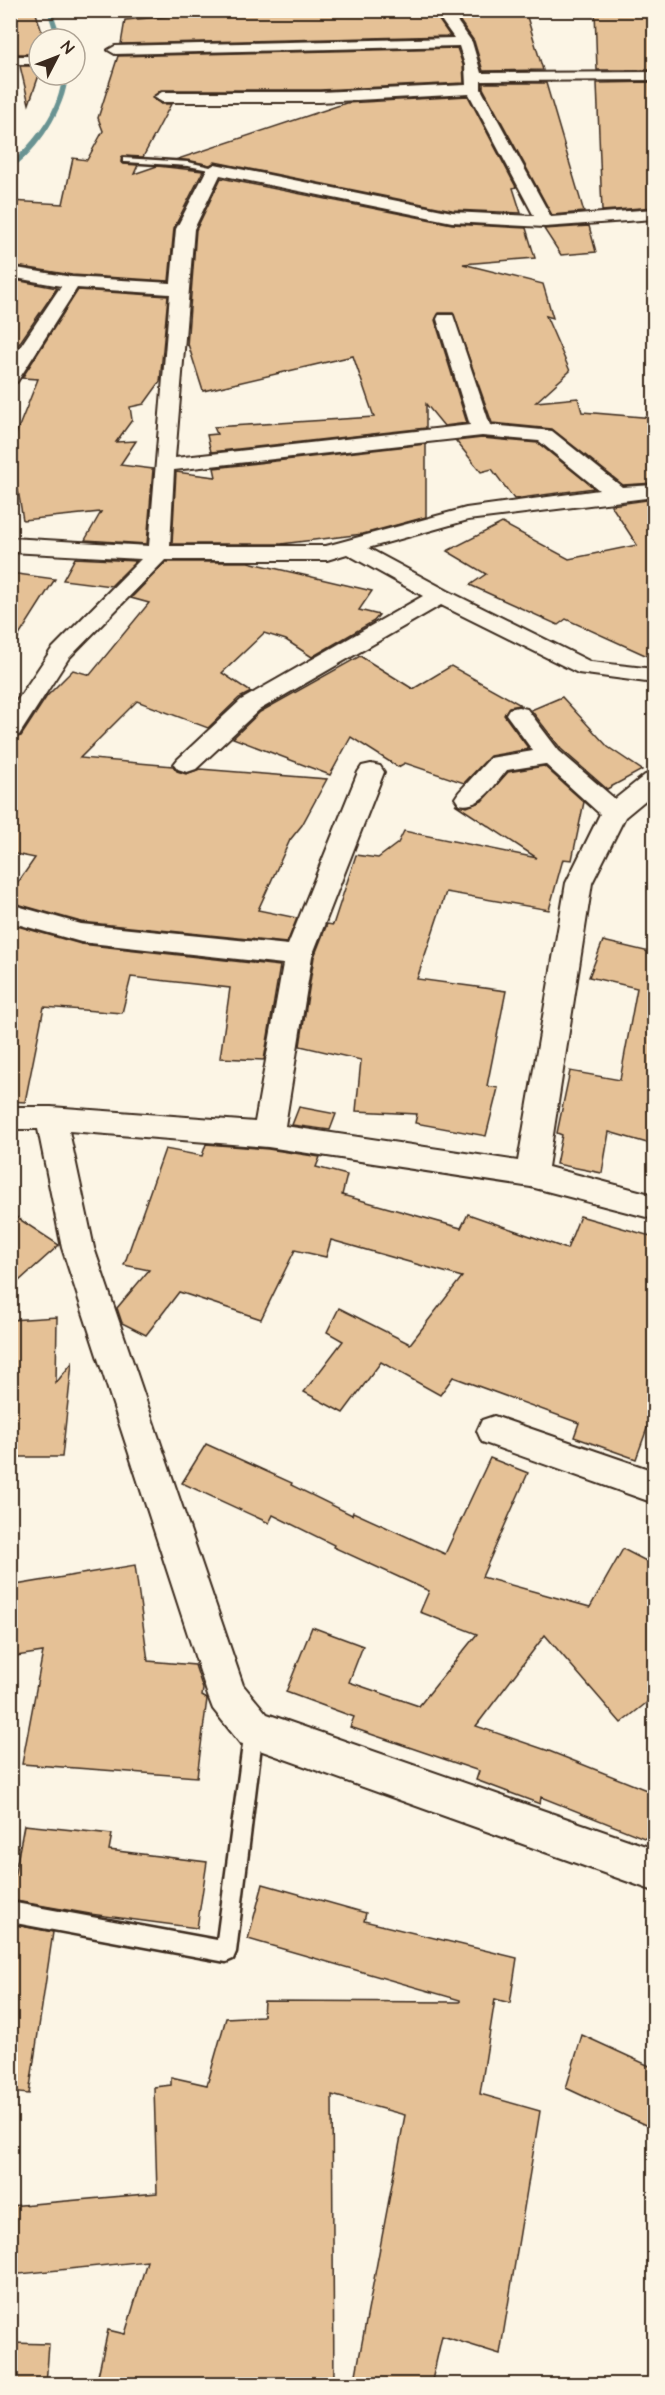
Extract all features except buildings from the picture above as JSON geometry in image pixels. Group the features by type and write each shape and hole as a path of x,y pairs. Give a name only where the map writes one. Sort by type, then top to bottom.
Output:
{"street":[{"path":"441,10 465,42 475,83 545,222"},
{"path":"115,50 465,42"},
{"path":"10,60 27,60"},
{"path":"162,97 320,97 475,83 654,76"},
{"path":"10,730 59,655 159,553 164,465 185,229 215,169 452,216 545,222 654,214"},
{"path":"10,272 72,282 180,290"},
{"path":"10,378 72,282"},
{"path":"446,319 482,430"},
{"path":"164,465 482,430 545,435 617,494"},
{"path":"10,545 159,553 327,553 466,514 654,491"},
{"path":"350,548 440,596 586,668 654,676"},
{"path":"187,764 250,705 440,596"},
{"path":"518,714 550,756 614,812"},
{"path":"468,798 499,763 550,756"},
{"path":"268,1135 298,956 371,772"},
{"path":"531,1175 579,883 614,812 654,781"},
{"path":"10,913 81,933 298,956"},
{"path":"10,1118 51,1118 268,1135 531,1175 654,1207"},
{"path":"51,1118 78,1248 227,1696 254,1729 654,1870"},
{"path":"494,1431 654,1487"}],"lane":[{"path":"126,160 188,164 215,169"},
{"path":"10,1912 226,1952 254,1729"}],"waterway":[{"path":"49,10 55,27"},
{"path":"10,168 47,126 61,100 64,87"}]}
